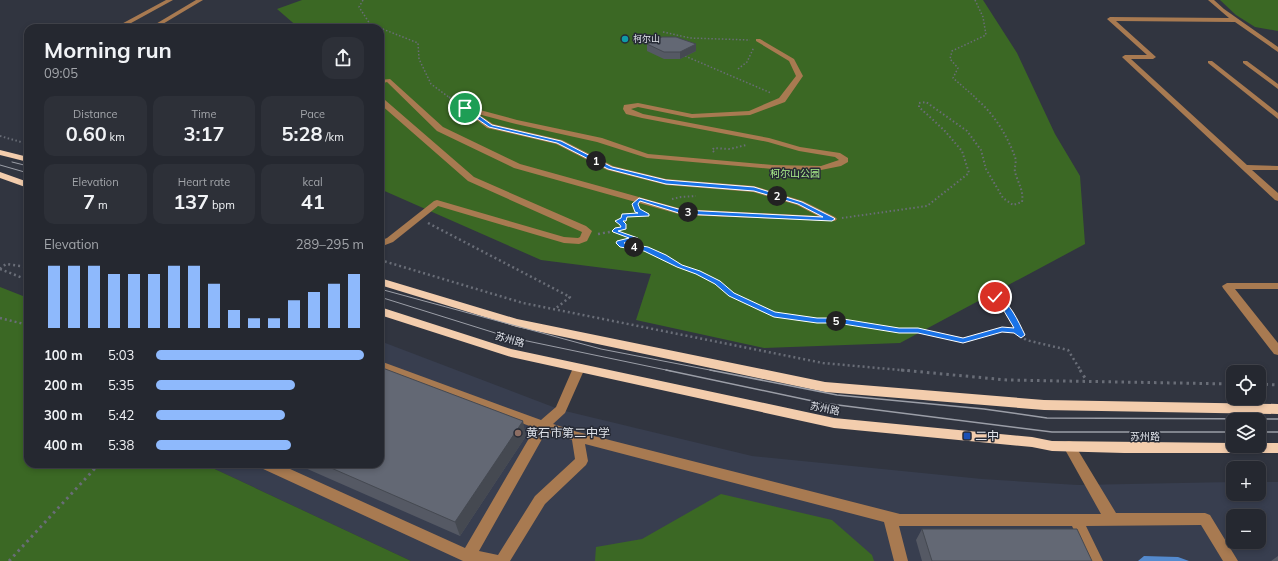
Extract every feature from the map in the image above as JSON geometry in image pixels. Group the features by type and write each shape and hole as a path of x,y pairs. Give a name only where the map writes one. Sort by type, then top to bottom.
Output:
{"main road":[{"path":"0,152 24,159"},
{"path":"0,175 24,184"},
{"name":"苏州路","path":"384,282 517,323 826,387 1044,405 1278,409"},
{"name":"苏州路","path":"384,312 511,353 834,423 1069,446 1278,448"}],"street":[{"path":"125,24 170,0"},
{"path":"159,24 200,0"},
{"path":"1211,0 1235,20 1278,50"},
{"path":"1235,20 1110,19 1153,57 1125,57 1278,198"},
{"path":"465,108 516,122 599,140 648,156 773,167 821,168 838,164 845,160 837,155 799,149 769,140 642,116 629,112 627,109 628,107 638,105 692,116 750,113 783,98 800,76 792,60 758,40"},
{"path":"1210,62 1278,117"},
{"path":"1245,62 1278,87"},
{"path":"384,81 388,80 440,129 517,166 682,212 832,219"},
{"path":"384,104 471,179 587,231 584,240 564,240 437,203 390,240 384,242"},
{"path":"465,108 490,126 559,142 610,168 666,182 754,189 800,203 832,219"},
{"path":"1244,167 1278,168"},
{"path":"1278,286 1227,286 1278,351"},
{"path":"384,366 543,426 578,437 900,520 1205,519 1231,561"},
{"path":"468,556 543,426 561,410 579,368"},
{"path":"502,561 540,500 582,461 578,437"},
{"path":"1069,446 1112,520"},
{"path":"275,468 468,556 497,561"},
{"path":"890,517 901,561"},
{"path":"1076,520 1096,561"}],"path":[{"path":"363,0 359,7 370,24"},
{"path":"832,219 927,206 969,173 962,151 944,130 919,107 919,103 926,102 967,131 981,150 986,169 1002,198 1014,205 1022,202 1023,195 1015,171 1016,159 1002,129 983,104 953,78 958,68 950,59 952,51 986,35 985,22 981,10 975,0"},
{"path":"384,30 418,43 420,59 431,84 465,108"},
{"path":"663,32 690,38 758,40 747,62 738,69"},
{"path":"685,42 690,38"},
{"path":"685,56 783,98"},
{"path":"0,136 24,143"},
{"path":"717,153 712,150 741,147 769,140"},
{"path":"586,237 615,231 617,229 623,229 623,224 618,221 624,219 624,215 647,215 637,210 635,204 639,199"},
{"path":"426,211 427,223 570,297 555,309"},
{"path":"615,231 635,238 635,240 627,240 619,243 622,245 646,249 679,266 698,272 718,283 731,294 774,314 817,320 837,321 899,331 918,330 963,340 1002,330 1016,331 1026,340 1068,350 1088,381"},
{"path":"384,261 523,303 823,363 1007,380 1226,384"},
{"path":"24,266 6,264 0,269 24,278"},
{"path":"991,288 995,297 1004,304 1021,335"},
{"path":"0,318 24,324"},
{"path":"1266,384 1278,384"},
{"path":"9,561 95,468"}],"shaded area":[{"name":"黄石市第二中学","path":"384,343 561,410 752,456 982,479 1078,485 1226,482 1226,501 1266,501 1266,482 1278,482 1278,561 411,561 213,468 384,468"}],"green space":[{"name":"柯尔山公园","path":"302,0 983,0 1017,53 1055,134 1080,176 1085,244 900,343 764,348 636,320 651,274 541,260 384,191 384,24 294,24 277,9"},
{"path":"1220,0 1278,0 1278,31 1255,27 1236,15"},
{"path":"0,287 24,296 24,468 213,468 411,561 0,561"},
{"path":"721,494 832,520 872,555 874,561 595,561 596,547 642,539"}],"water":[{"path":"1144,556 1178,557 1189,561 1138,561"}],"building":[{"path":"662,37 676,37 696,44 680,52 664,52 647,44"},
{"path":"384,369 523,421 455,522 331,468 384,468"},
{"path":"922,529 1077,529 1092,561 932,561"}],"tram line":[{"path":"12,162 24,165"},
{"path":"0,165 24,172"},
{"path":"384,290 601,349 715,371"},
{"path":"384,298 508,337 671,371"},
{"path":"666,370 822,403 1052,432 1226,432"},
{"path":"710,370 837,395 984,409 1047,418 1278,419"},
{"path":"1266,432 1278,432"}],"place":[{"name":"柯尔山","path":"625,39"},
{"name":"黄石市第二中学","path":"518,433"},
{"name":"二中","path":"967,436"}],"route":[{"path":"465,108 490,126 559,142 610,168 666,182 754,189 800,203 832,219 682,212 639,199 635,204 637,210 647,215 624,215 624,219 618,221 619,223 623,224 624,227 623,229 617,229 615,231 635,238 635,240 627,240 619,243 622,245 646,249 679,266 698,272 718,283 731,294 774,314 817,320 837,321 899,331 918,330 963,340 979,337 989,332 1002,330 1016,331 1021,335 1004,304 995,297"}]}
